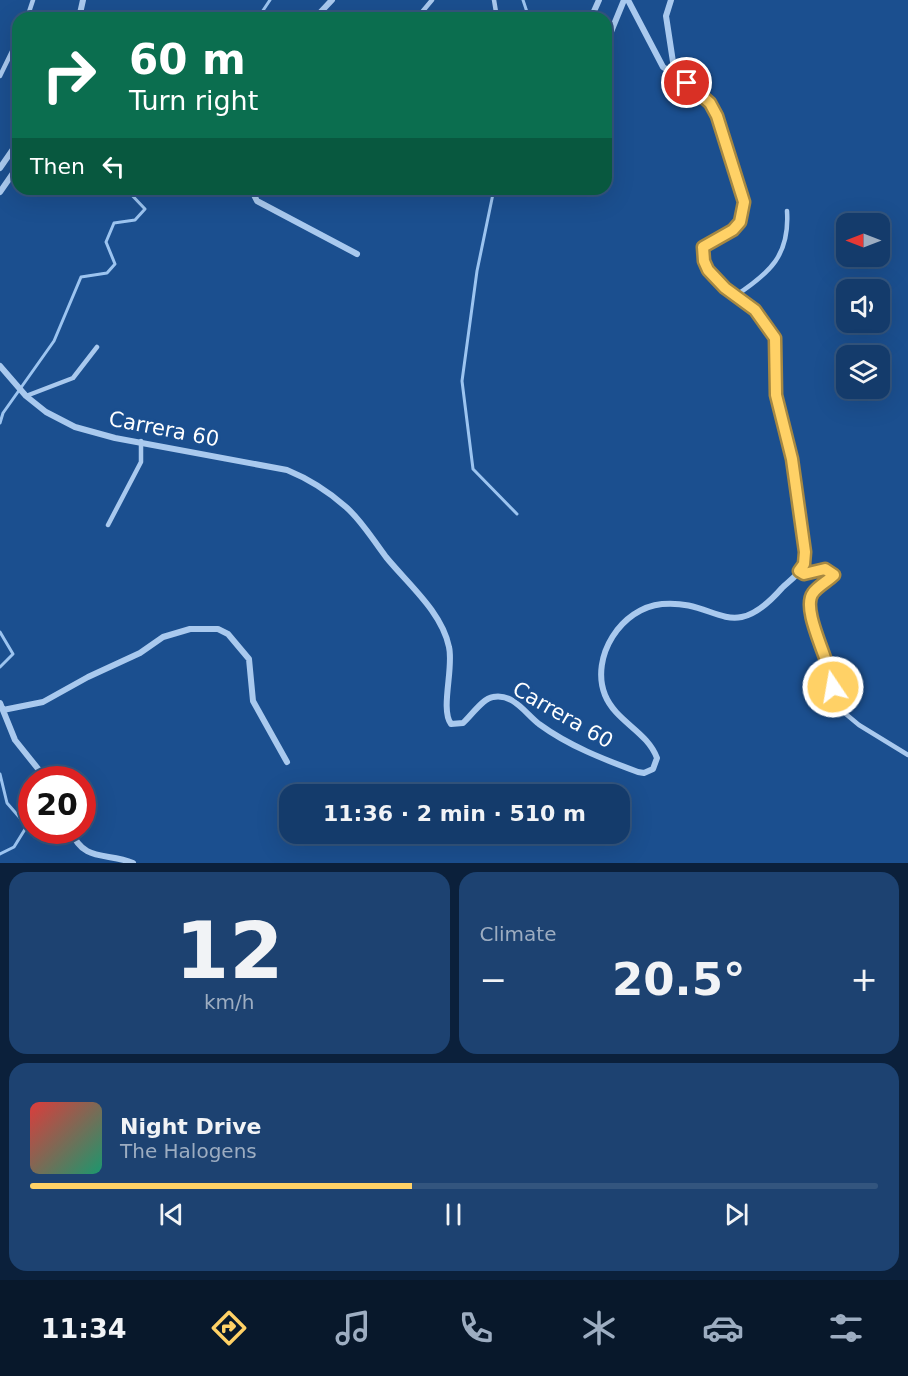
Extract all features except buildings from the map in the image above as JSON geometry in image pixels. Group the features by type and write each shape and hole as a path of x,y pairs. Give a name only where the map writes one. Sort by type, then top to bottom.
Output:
{"street":[{"path":"321,12 332,0"},
{"path":"612,29 624,0"},
{"path":"628,0 655,56 663,67 710,103 723,130 744,202 740,222 733,230 705,244 702,251 708,270 735,296 755,310 775,338 776,395 792,459 805,552 804,564 799,571"},
{"path":"671,0 666,16 675,75"},
{"path":"0,168 12,151"},
{"path":"0,192 12,175"},
{"path":"254,195 257,201 357,254"},
{"name":"Carrera 60","path":"0,366 25,394 57,420 75,427 287,470 321,487 348,508 443,629 450,649 451,673 447,714 451,724 463,723 490,697 500,696 512,699 537,723 578,748 638,772 644,773 653,769 657,758 654,750 616,712 606,696 600,668 605,648 619,629 645,609 660,604 679,605 727,617 752,615 765,608 799,571"},
{"path":"3,710 43,702 88,676 140,653 163,637 190,629 218,628 228,634 249,658 253,702 287,762"},
{"path":"0,703 15,740 36,766"},
{"path":"79,844 82,850 106,859 133,863"}],"lane":[{"path":"422,12 432,0"},
{"path":"0,76 12,51"},
{"path":"735,296 758,280 782,254 789,232 788,211"},
{"path":"25,394 73,378 97,347"},
{"path":"108,525 141,462 141,441"},
{"path":"799,571 804,574 825,569 834,575 812,593 809,603 831,670 835,705 859,725 908,755"}],"waterway":[{"path":"262,12 270,0"},
{"path":"523,0 527,12"},
{"path":"0,423 3,413 54,341 81,277 107,273 115,264 106,242 114,223 135,220 145,209 132,195"},
{"path":"493,195 477,271 462,381 473,469 517,514"},
{"path":"0,632 13,654 0,667"},
{"path":"0,774 7,803 27,826 14,847 0,854"}],"route":[{"path":"687,83 710,103 717,116 742,188 744,202 740,222 733,230 705,244 702,251 708,270 725,288 755,310 775,338 776,395 781,424 792,459 805,552 804,564 799,571 804,574 825,569 834,575 812,593 809,603 810,612 833,676 833,687"}]}
